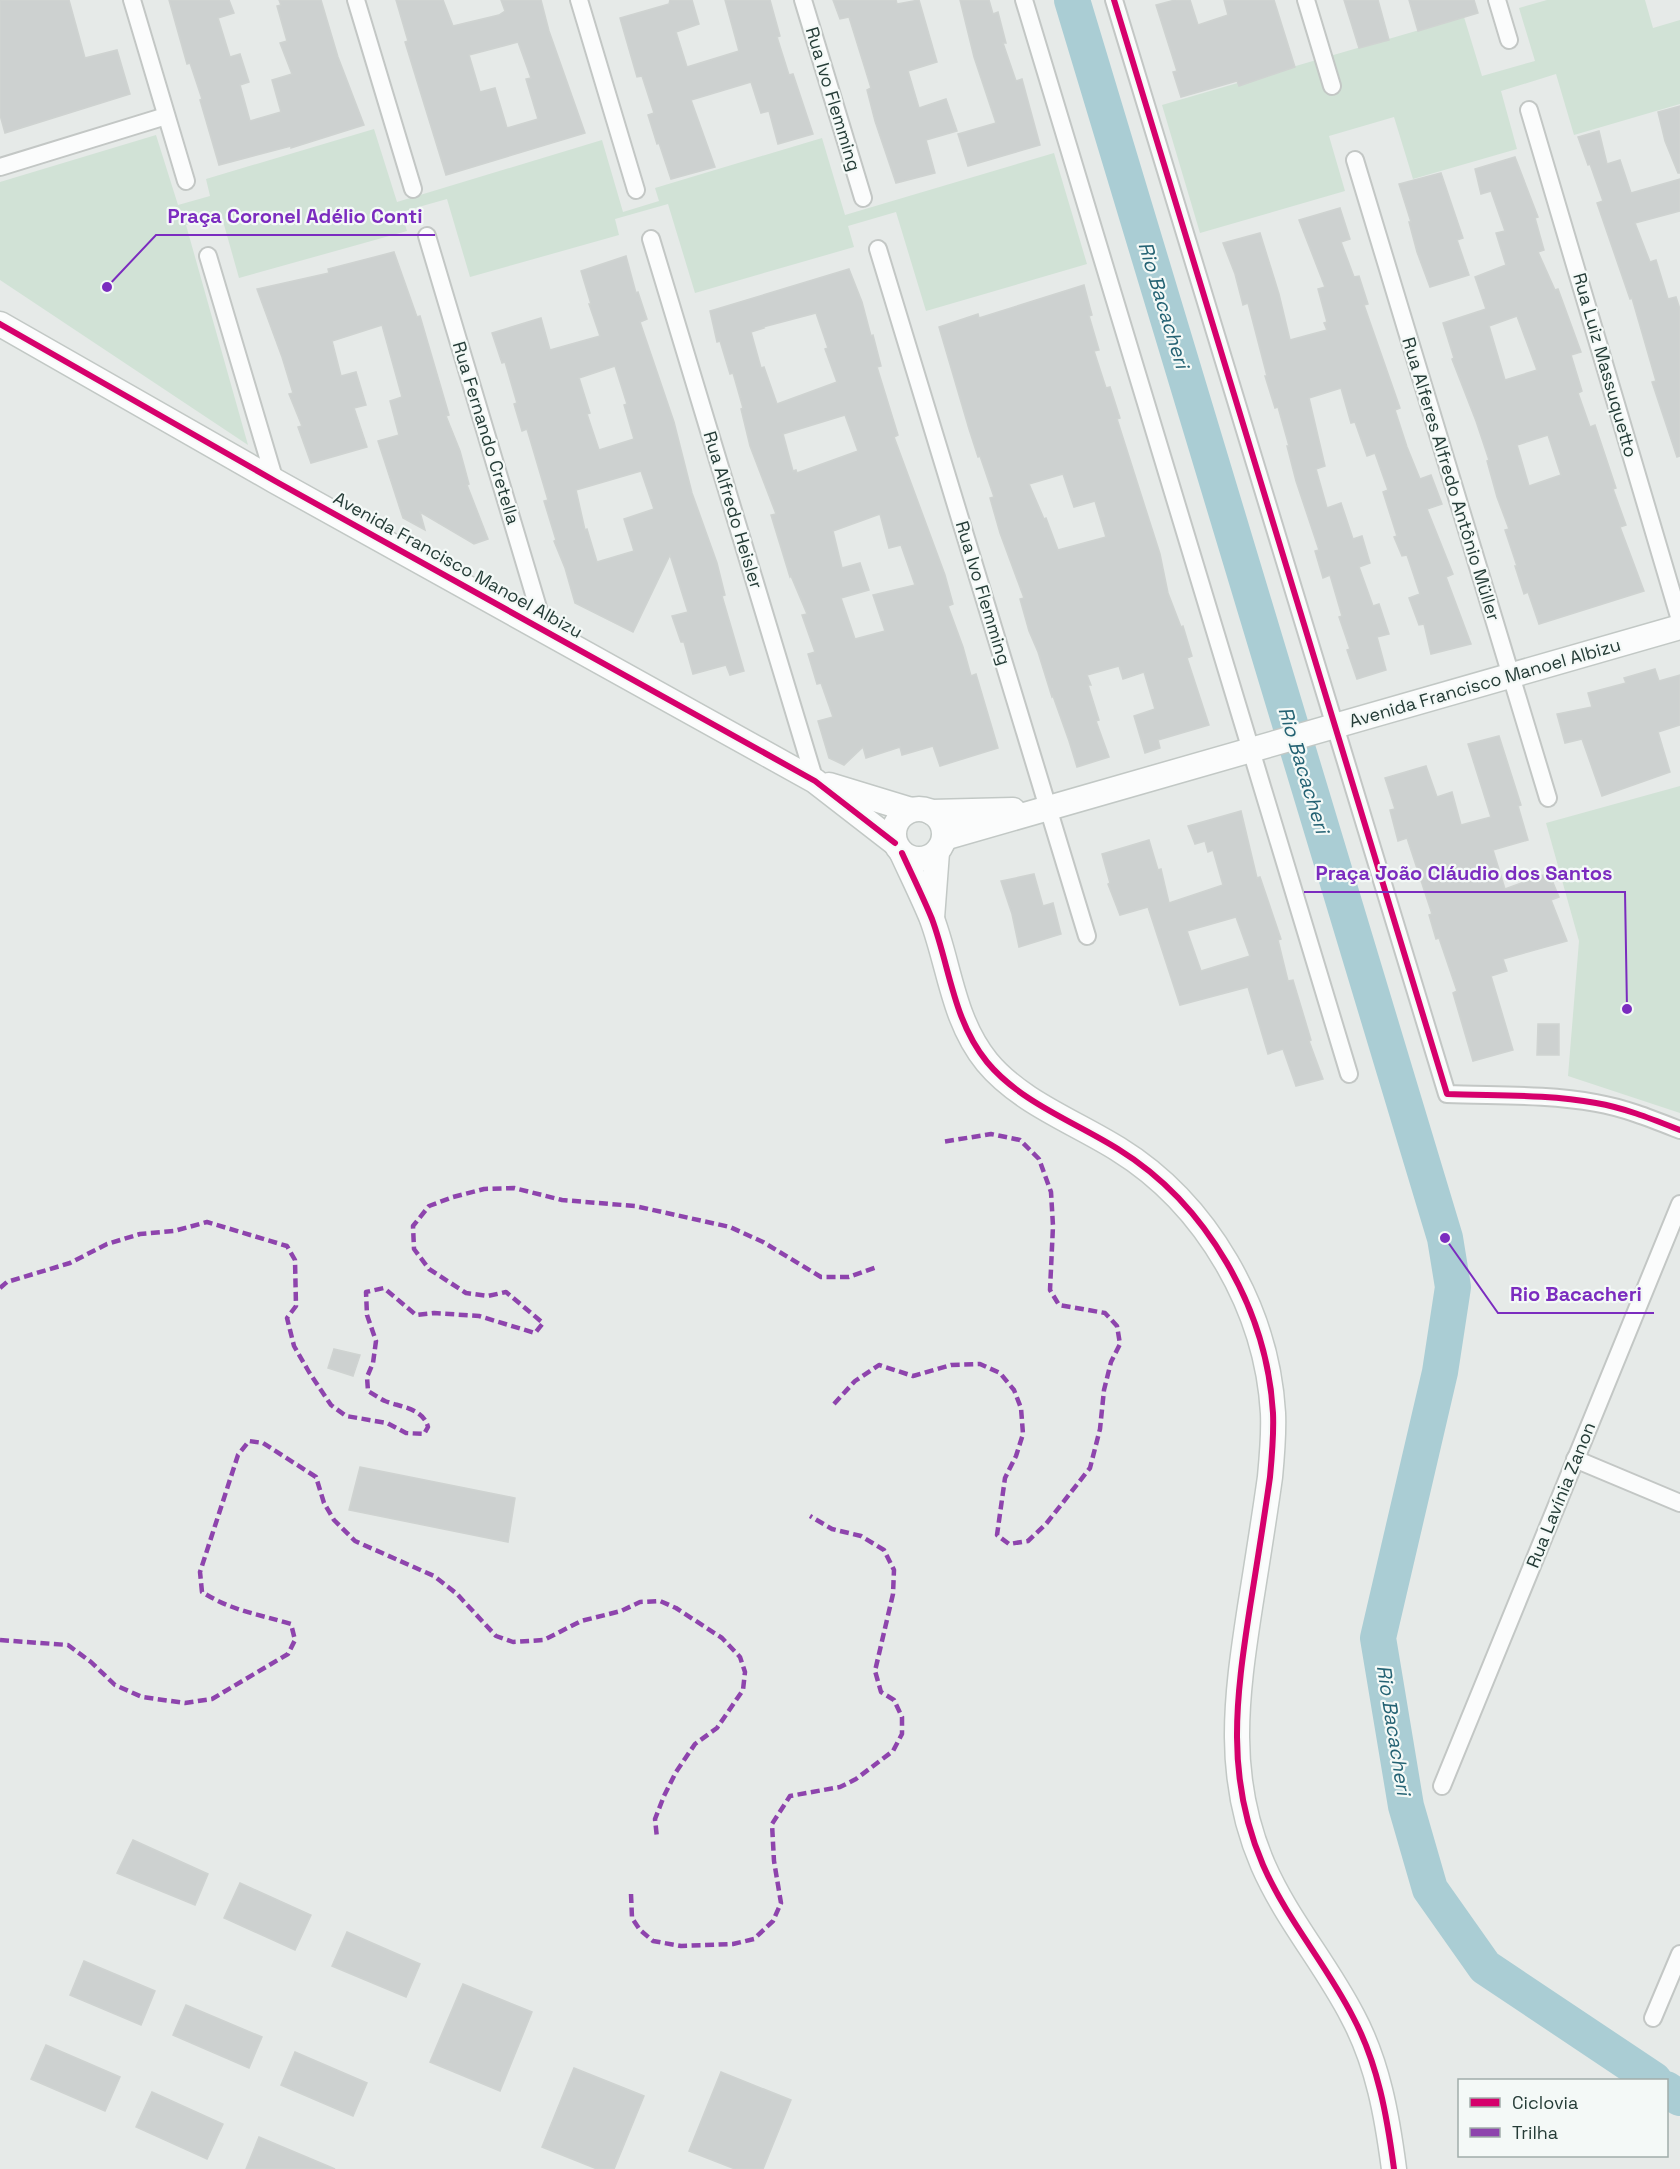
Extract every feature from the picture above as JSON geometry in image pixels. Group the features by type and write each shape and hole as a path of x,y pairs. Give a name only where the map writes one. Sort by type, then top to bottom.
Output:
{"street":[{"path":"132,0 186,181"},
{"path":"356,0 413,189"},
{"path":"579,0 636,190"},
{"name":"Rua Ivo Flemming","path":"803,0 863,198"},
{"path":"1024,0 1260,748 1349,1074"},
{"path":"1114,0 1330,728 1447,1094 1533,1096 1597,1103 1680,1130"},
{"path":"1306,0 1332,86"},
{"path":"1497,0 1509,40"},
{"name":"Rua Luiz Massuquetto","path":"1529,110 1680,620"},
{"path":"0,167 166,116"},
{"name":"Rua Alferes Alfredo Antônio Müller","path":"1355,160 1548,798"},
{"name":"Rua Fernando Cretella","path":"427,236 545,631"},
{"name":"Rua Alfredo Heisler","path":"651,239 815,781"},
{"name":"Rua Ivo Flemming","path":"878,249 1087,936"},
{"path":"208,256 275,481"},
{"name":"Avenida Francisco Manoel Albizu","path":"0,324 275,481 815,781 899,848"},
{"name":"Avenida Francisco Manoel Albizu","path":"941,845 1048,809 1680,627"},
{"name":"Avenida Francisco Manoel Albizu","path":"815,781 921,811 1048,809"},
{"path":"932,920 942,823 921,811 898,819 894,827 899,848 932,920 958,1010 975,1045 997,1074 1027,1096 1119,1150 1165,1186 1187,1208 1225,1261 1240,1288 1252,1318 1262,1348 1268,1381 1273,1445 1240,1672 1236,1740 1240,1780 1248,1820 1279,1899 1353,2016 1369,2051 1389,2129 1394,2169"},
{"path":"899,848 916,859 931,857 941,845"},
{"name":"Rua Lavínia Zanon","path":"1442,1786 1680,1203"},
{"path":"1575,1459 1680,1503"},
{"path":"1653,2018 1680,1954"}],"green space":[{"path":"1547,0 1645,0 1653,28 1680,20 1680,104 1574,135 1556,74 1501,91 1517,149 1413,179 1394,117 1329,136 1345,191 1200,233 1162,105 1464,17 1482,76 1535,61 1519,8"},
{"path":"374,129 397,202 602,140 623,212 659,201 655,188 822,138 845,215 1054,153 1087,264 926,311 896,212 848,226 854,247 695,293 668,204 615,219 619,235 470,277 447,199 401,212 407,231 239,278 221,214 186,225 248,445 0,280 0,182 156,135 178,205 210,196 206,179"},
{"path":"1680,786 1680,1113 1568,1076 1579,941 1546,823"}],"building":[{"path":"0,0 69,0 85,58 117,50 130,94 5,133 0,115"},
{"path":"169,0 229,0 234,13 218,18 230,57 240,54 249,82 240,85 250,121 281,112 272,80 292,74 280,43 287,41 277,6 281,5 279,0 321,0 338,57 364,125 291,148 291,146 219,165 200,100 202,99 190,63 187,64"},
{"path":"396,0 443,0 453,26 499,15 505,11 501,0 541,0 549,31 585,133 446,175 405,42 408,41","holes":["518,42 531,78 526,79 538,119 507,128 495,88 480,92 469,55"]},
{"path":"670,0 692,0 699,24 676,32 687,67 739,51 725,0 770,0 780,36 777,37 789,75 793,74 813,134 778,144 769,111 761,113 751,82 691,100 715,167 671,179 648,115 654,113 642,76 637,77 620,18 669,4"},
{"path":"833,0 896,0 897,4 919,0 937,62 908,71 919,108 946,99 957,131 926,140 935,173 896,183 875,121 867,90 871,88 849,17 840,19"},
{"path":"960,0 989,0 993,14 998,12 1006,43 1003,43 1016,81 1022,79 1040,145 968,166 958,134 996,123 974,57"},
{"path":"1175,0 1190,0 1198,25 1228,15 1224,0 1274,0 1295,67 1239,86 1237,81 1181,97 1173,72 1177,71 1156,5"},
{"path":"1344,0 1378,0 1389,40 1359,48"},
{"path":"1409,0 1474,0 1478,13 1418,31"},
{"path":"1680,106 1680,173 1678,173 1665,141 1658,112"},
{"path":"1599,131 1607,164 1620,160 1631,193 1680,179 1680,211 1635,223 1650,262 1656,260 1668,299 1676,297 1680,309 1680,456 1677,457 1652,382 1656,381 1632,298 1630,299 1597,203 1603,201 1578,137"},
{"path":"1515,157 1538,217 1535,218 1544,250 1538,252 1555,290 1558,289 1581,352 1571,355 1582,391 1578,393 1590,427 1595,425 1616,488 1613,489 1626,525 1620,527 1644,591 1539,624 1528,592 1524,594 1515,566 1517,566 1505,530 1509,529 1497,497 1487,461 1489,460 1452,359 1454,358 1443,323 1486,309 1475,277 1506,265 1496,233 1505,231 1491,191 1481,194 1475,169","holes":["1517,316 1537,370 1505,380 1489,326","1548,435 1561,475 1529,486 1517,445"]},
{"path":"1441,173 1463,238 1457,240 1469,275 1430,287 1417,252 1409,222 1411,222 1399,184"},
{"path":"1340,208 1350,239 1341,242 1354,277 1359,276 1368,304 1364,305 1400,408 1395,410 1407,447 1420,479 1431,475 1442,504 1427,509 1453,574 1446,577 1471,644 1431,654 1424,624 1419,625 1409,598 1420,594 1407,555 1402,556 1394,537 1397,536 1383,492 1388,490 1375,453 1367,456 1355,422 1351,423 1341,388 1309,398 1325,466 1316,469 1327,508 1341,503 1353,539 1362,536 1370,563 1359,567 1373,606 1379,604 1389,634 1377,637 1386,670 1357,679 1347,650 1350,649 1339,617 1342,616 1330,575 1323,578 1315,551 1319,550 1296,481 1278,407 1275,408 1265,376 1267,376 1248,303 1243,305 1235,274 1223,243 1260,233 1279,294 1290,340 1327,330 1318,289 1325,287 1299,220"},
{"path":"394,252 417,317 420,316 449,415 446,416 460,451 469,484 467,485 488,539 474,544 420,512 425,530 403,518 378,441 399,435 390,401 402,397 382,325 332,341 341,376 356,372 366,405 354,408 367,447 311,463 298,427 302,426 289,394 293,393 282,357 257,289 329,273 328,269"},
{"path":"626,256 636,293 638,292 647,319 640,322 674,422 692,493 717,563 725,595 722,596 744,671 730,675 726,665 693,674 684,642 681,642 672,616 688,612 670,555 633,632 575,603 554,541 556,540 544,501 548,500 527,429 522,431 514,404 517,403 505,362 502,363 492,333 541,318 550,350 600,336 581,271","holes":["615,366 627,404 624,405 634,439 599,450 587,414 590,413 579,378","641,471 654,509 624,519 634,551 597,562 587,529 585,530 576,490"]},
{"path":"849,269 862,302 871,336 873,335 881,366 877,367 898,435 894,437 945,575 953,604 948,606 971,676 976,674 998,748 940,766 933,746 902,755 900,747 866,758 863,747 844,765 829,758 818,721 833,717 821,683 817,684 808,654 815,652 802,615 807,614 790,577 771,515 776,514 750,446 741,409 743,408 733,373 730,374 720,341 717,342 710,311","holes":["816,313 828,348 825,349 837,382 777,404 764,367 761,368 751,332","845,415 858,451 797,473 796,470 793,471 783,434","880,514 889,548 901,545 915,585 873,595 885,631 855,639 841,598 869,590 860,563 842,568 833,531"]},
{"path":"1084,285 1092,315 1089,316 1099,350 1094,351 1106,388 1110,387 1120,418 1117,419 1160,554 1168,593 1181,627 1183,626 1192,656 1187,658 1209,725 1158,740 1160,748 1145,753 1134,716 1155,709 1144,672 1123,679 1119,666 1087,675 1099,720 1096,721 1109,757 1077,767 1029,631 1020,599 1024,598 1000,533 990,498 994,497 980,456 978,457 939,327 978,314 979,318","holes":["1063,474 1074,507 1095,501 1106,537 1058,550 1046,518 1044,519 1029,484"]},
{"path":"1655,669 1659,681 1680,675 1680,725 1658,732 1670,772 1602,796 1582,739 1565,743 1557,714 1592,707 1588,693 1626,683 1624,678"},
{"path":"1499,736 1521,805 1518,806 1528,840 1493,850 1505,889 1549,873 1559,897 1551,900 1567,941 1503,959 1507,971 1491,976 1513,1050 1473,1061 1453,993 1457,991 1439,938 1436,939 1429,915 1432,914 1407,838 1398,841 1390,810 1395,809 1385,778 1426,766 1437,797 1452,792 1461,825 1491,817 1468,744"},
{"path":"1241,811 1257,878 1260,877 1281,939 1278,940 1288,981 1293,980 1311,1040 1309,1041 1323,1079 1296,1086 1283,1049 1268,1054 1248,987 1180,1005 1148,907 1120,915 1108,884 1110,883 1102,854 1149,840 1158,870 1161,869 1169,903 1223,885 1213,850 1208,852 1205,841 1195,844 1188,826","holes":["1236,917 1250,956 1201,971 1187,931"]},
{"path":"1034,874 1043,906 1053,903 1061,934 1019,947 1012,914 1001,881"},
{"path":"1538,1024 1559,1024 1559,1055 1537,1055"},
{"path":"334,1349 360,1355 353,1376 328,1368"},
{"path":"360,1467 515,1498 508,1542 349,1510"},
{"path":"133,1840 208,1874 195,1905 117,1873"},
{"path":"240,1883 311,1915 295,1950 224,1918"},
{"path":"347,1932 420,1964 406,1997 332,1966"},
{"path":"84,1961 155,1991 141,2025 70,1995"},
{"path":"463,1984 532,2012 500,2091 430,2062"},
{"path":"186,2005 262,2037 249,2068 173,2035"},
{"path":"46,2045 120,2077 105,2111 31,2079"},
{"path":"295,2052 367,2083 353,2116 281,2085"},
{"path":"574,2068 644,2096 614,2169 597,2169 542,2147"},
{"path":"721,2072 791,2100 763,2169 735,2169 689,2151"},
{"path":"152,2092 223,2124 207,2159 136,2127"},
{"path":"259,2137 335,2169 246,2169"}],"waterway":[{"name":"Rio Bacacheri","path":"1072,0 1445,1238 1453,1287 1440,1372 1378,1638 1406,1806 1430,1889 1485,1967 1653,2079"},
{"name":"Rio Bacacheri","path":"1668,2090 1680,2098"}],"marked path":[{"path":"834,1404 855,1381 879,1365 913,1376 951,1365 980,1364 1000,1373 1014,1390 1021,1408 1023,1434 1016,1456 1005,1478 997,1535 1009,1544 1028,1541 1046,1524 1090,1468 1100,1429 1104,1390 1111,1362 1120,1344 1117,1326 1105,1313 1059,1305 1050,1290 1053,1226 1051,1192 1039,1159 1020,1140 991,1134 942,1142"},
{"path":"0,1288 7,1282 70,1263 107,1244 140,1234 174,1231 207,1222 287,1246 295,1260 296,1306 287,1318 294,1346 331,1405 346,1416 387,1423 406,1433 424,1434 428,1427 416,1412 385,1401 368,1391 367,1377 373,1363 376,1341 367,1315 366,1292 384,1288 416,1315 434,1313 479,1316 535,1333 543,1323 506,1292 488,1296 466,1293 429,1269 414,1249 413,1226 429,1206 453,1197 484,1189 514,1188 562,1200 635,1206 730,1227 763,1242 821,1277 849,1277 877,1267"},
{"path":"0,1640 68,1645 91,1662 115,1685 142,1697 185,1703 212,1699 288,1654 295,1640 291,1624 235,1608 202,1592 200,1572 238,1455 249,1441 263,1443 316,1477 324,1503 334,1520 355,1541 434,1576 457,1594 496,1636 513,1642 544,1640 581,1621 621,1611 640,1602 660,1601 676,1608 722,1638 740,1657 745,1672 743,1690 717,1728 695,1744 676,1772 655,1819 657,1838"},
{"path":"631,1894 632,1918 640,1930 653,1941 681,1946 733,1944 754,1939 773,1921 781,1903 774,1861 772,1824 790,1796 840,1787 856,1779 893,1751 902,1734 902,1717 894,1700 881,1692 875,1671 893,1594 894,1570 884,1550 861,1536 832,1529 810,1516"}],"cycle path":[{"path":"1114,0 1447,1094 1578,1100 1628,1111 1680,1130"},
{"path":"0,324 275,481 815,781 895,843"},
{"path":"902,853 932,919 959,1011 976,1046 987,1062 1015,1089 1118,1149 1150,1172 1179,1199 1205,1229 1227,1263 1245,1298 1259,1336 1268,1374 1273,1413 1273,1437 1270,1477 1245,1641 1238,1705 1238,1769 1243,1800 1251,1832 1273,1885 1331,1979 1362,2035 1380,2091 1394,2169"}],"place":[{"name":"Praça Coronel Adélio Conti","path":"107,287"},
{"name":"Praça João Cláudio dos Santos","path":"1627,1009"},
{"name":"Rio Bacacheri","path":"1445,1238"}]}
